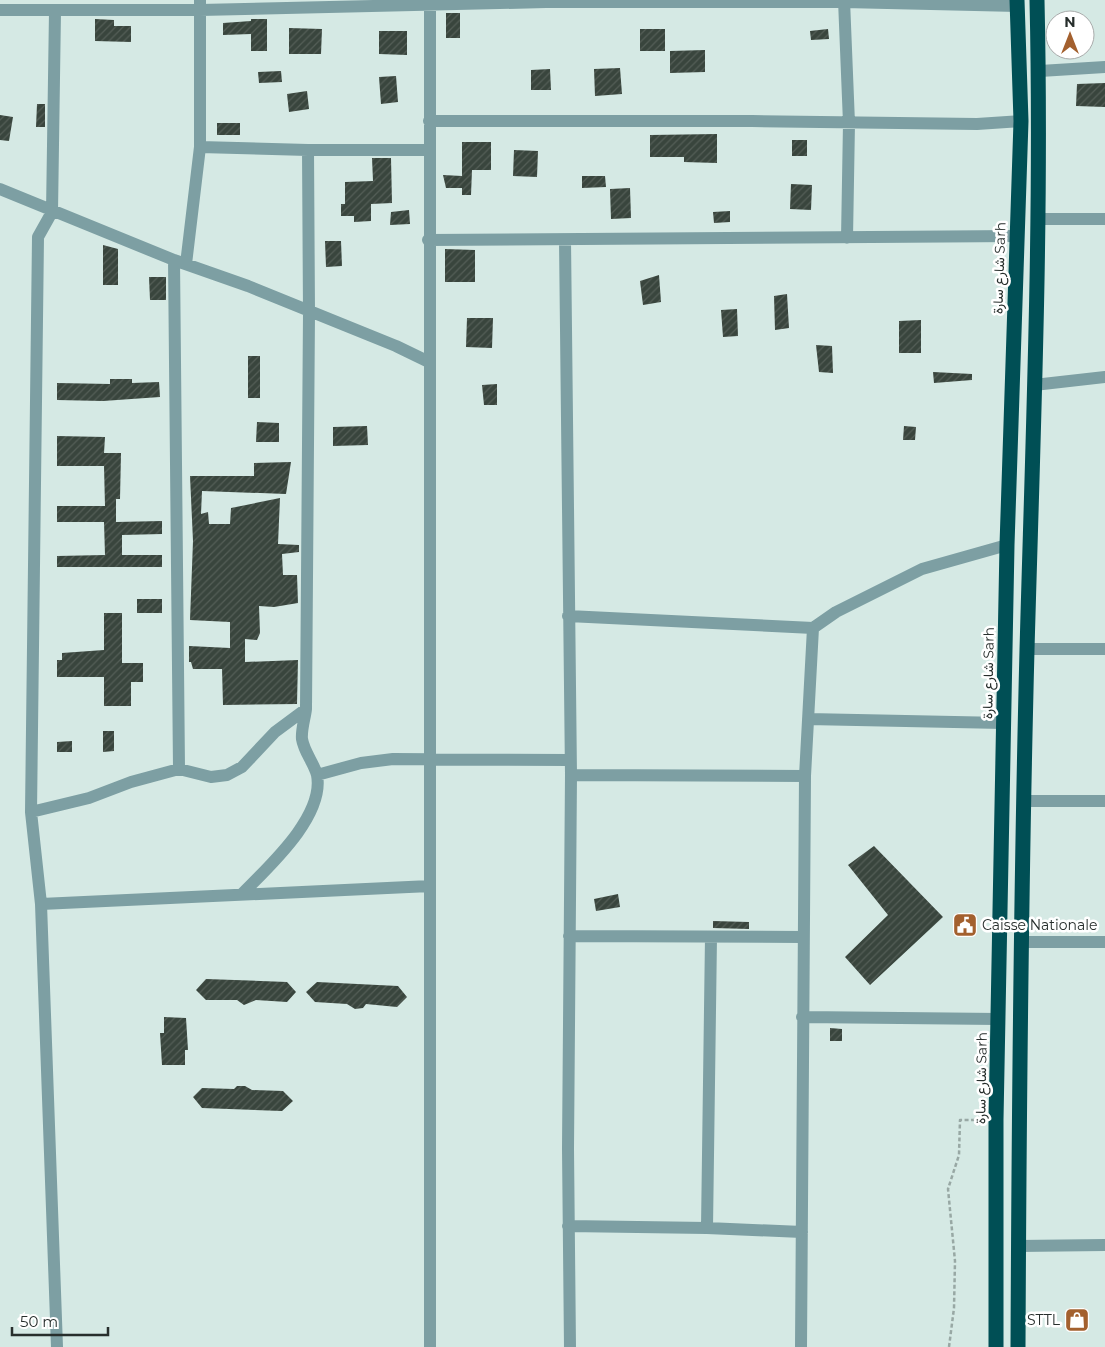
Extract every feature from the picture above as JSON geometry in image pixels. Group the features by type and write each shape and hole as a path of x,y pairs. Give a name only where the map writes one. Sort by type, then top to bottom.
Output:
{"highway":[{"path":"1018,1347 1024,801 1039,219 1040,71 1038,0"},
{"name":"شارع سارة Sarh","path":"996,1347 996,1120 1003,722 1020,121 1018,3"}],"street":[{"path":"0,10 55,11 200,5 546,1 1018,3"},
{"path":"844,1 849,123 847,238"},
{"path":"430,3 428,150 430,1347"},
{"path":"186,264 200,147 200,5"},
{"path":"55,11 52,212 38,237 31,812 41,904 57,1347"},
{"path":"1040,71 1105,66"},
{"path":"429,121 752,121 977,124 1020,121"},
{"path":"200,147 308,150 428,150"},
{"path":"241,895 274,861 307,818 315,796 317,775 302,739 306,708 309,313 308,150"},
{"path":"0,189 52,212 174,260 248,286 309,313 396,346 429,362"},
{"path":"1039,219 1105,219"},
{"path":"428,240 1017,236"},
{"path":"565,240 571,775 568,1226 570,1347"},
{"path":"174,260 179,769"},
{"path":"1034,385 1105,377"},
{"path":"568,616 813,628 843,608 922,569 1007,545"},
{"path":"801,1347 805,776 813,628"},
{"path":"1027,649 1105,649"},
{"path":"31,812 89,798 131,782 179,769 211,777 227,775 242,767 275,732 306,708"},
{"path":"808,719 1003,722"},
{"path":"317,775 361,764 393,760 570,760"},
{"path":"571,775 805,776"},
{"path":"1024,801 1105,801"},
{"path":"41,904 430,886"},
{"path":"569,936 803,938"},
{"path":"707,1228 711,937"},
{"path":"1023,942 1105,942"},
{"path":"802,1017 998,1018"},
{"path":"568,1226 707,1228 802,1232"},
{"path":"1018,1246 1105,1245"}],"path":[{"path":"949,1347 954,1308 955,1261 948,1189 959,1155 960,1120 996,1120"}],"building":[{"path":"446,13 460,13 460,38 446,38"},
{"path":"95,19 114,20 114,26 131,26 131,42 95,41"},
{"path":"251,19 267,19 267,51 251,51 251,34 223,35 223,23 251,21"},
{"path":"289,28 322,29 321,54 289,54"},
{"path":"640,29 665,29 665,51 640,51"},
{"path":"828,29 829,39 811,40 810,31"},
{"path":"379,31 407,31 407,55 379,54"},
{"path":"705,50 705,72 670,73 670,51"},
{"path":"620,68 622,94 595,96 594,69"},
{"path":"550,69 551,90 531,90 531,70"},
{"path":"281,71 282,82 259,83 258,72"},
{"path":"396,76 398,102 381,104 379,77"},
{"path":"1105,83 1105,107 1076,106 1077,84"},
{"path":"307,91 309,109 289,112 287,94"},
{"path":"37,104 45,104 45,127 36,127"},
{"path":"0,115 13,117 9,141 0,140"},
{"path":"217,123 240,123 240,135 217,135"},
{"path":"717,134 717,163 684,162 684,157 650,157 650,135"},
{"path":"792,140 807,140 807,156 792,156"},
{"path":"462,142 491,142 491,170 472,170 471,195 462,195 462,188 446,188 443,175 462,176"},
{"path":"514,150 538,151 537,177 513,176"},
{"path":"372,158 391,158 392,203 371,204 371,221 354,222 354,216 341,216 341,204 345,204 345,182 373,181"},
{"path":"582,176 605,176 606,187 582,188"},
{"path":"791,184 812,185 811,210 790,209"},
{"path":"630,188 631,218 611,219 610,189"},
{"path":"409,210 410,224 390,225 391,212"},
{"path":"730,211 730,222 714,223 713,212"},
{"path":"325,241 341,241 342,266 326,267"},
{"path":"103,245 118,249 118,285 103,285"},
{"path":"445,249 475,250 475,282 445,282"},
{"path":"659,275 661,302 643,305 640,281"},
{"path":"149,277 166,277 166,300 150,300"},
{"path":"787,294 789,328 775,330 774,296"},
{"path":"737,309 738,336 723,337 721,310"},
{"path":"467,318 493,318 492,348 466,347"},
{"path":"921,320 921,353 899,353 899,321"},
{"path":"816,345 832,346 833,373 819,372"},
{"path":"248,356 260,356 260,398 248,398"},
{"path":"933,372 972,374 972,380 934,383"},
{"path":"110,379 132,379 132,383 159,382 160,397 103,401 57,400 57,383 110,384"},
{"path":"497,384 497,405 484,405 482,385"},
{"path":"257,422 279,423 279,442 256,442"},
{"path":"367,426 368,445 333,446 333,427"},
{"path":"904,426 916,427 915,440 903,440"},
{"path":"57,436 105,437 104,453 121,453 120,499 116,499 116,522 162,521 162,534 122,535 122,555 162,555 162,567 57,567 57,556 105,555 104,522 57,522 57,506 105,506 104,466 57,466"},
{"path":"291,462 286,494 202,491 201,514 208,512 209,524 230,524 231,508 280,498 278,544 299,545 299,552 282,554 283,575 297,575 298,603 274,607 259,606 260,633 257,640 245,639 245,662 298,660 297,704 223,705 222,669 193,669 191,662 189,662 189,646 230,648 230,622 190,620 193,541 190,476 254,476 254,463"},
{"path":"137,599 162,599 162,613 137,613"},
{"path":"104,613 122,613 122,663 143,663 143,682 131,682 131,706 104,706 104,677 57,677 57,660 62,660 62,653 104,650"},
{"path":"103,731 114,731 114,751 103,752"},
{"path":"72,741 72,752 57,752 57,742"},
{"path":"874,846 943,917 870,985 845,957 888,915 848,865"},
{"path":"618,894 620,907 596,911 594,899"},
{"path":"713,921 749,922 749,929 713,928"},
{"path":"206,979 287,982 296,992 287,1002 256,1000 244,1005 237,1000 206,1000 196,990"},
{"path":"317,982 398,986 407,997 397,1007 366,1004 363,1008 355,1009 347,1004 315,1002 306,992"},
{"path":"164,1017 186,1018 188,1050 185,1050 185,1065 162,1065 160,1033 164,1033"},
{"path":"830,1028 842,1029 842,1041 830,1041"},
{"path":"237,1086 245,1086 252,1090 283,1091 293,1101 282,1111 202,1108 193,1097 202,1088 234,1089"}],"place":[{"name":"Caisse Nationale","path":"965,925"},
{"name":"STTL","path":"1077,1320"}]}
